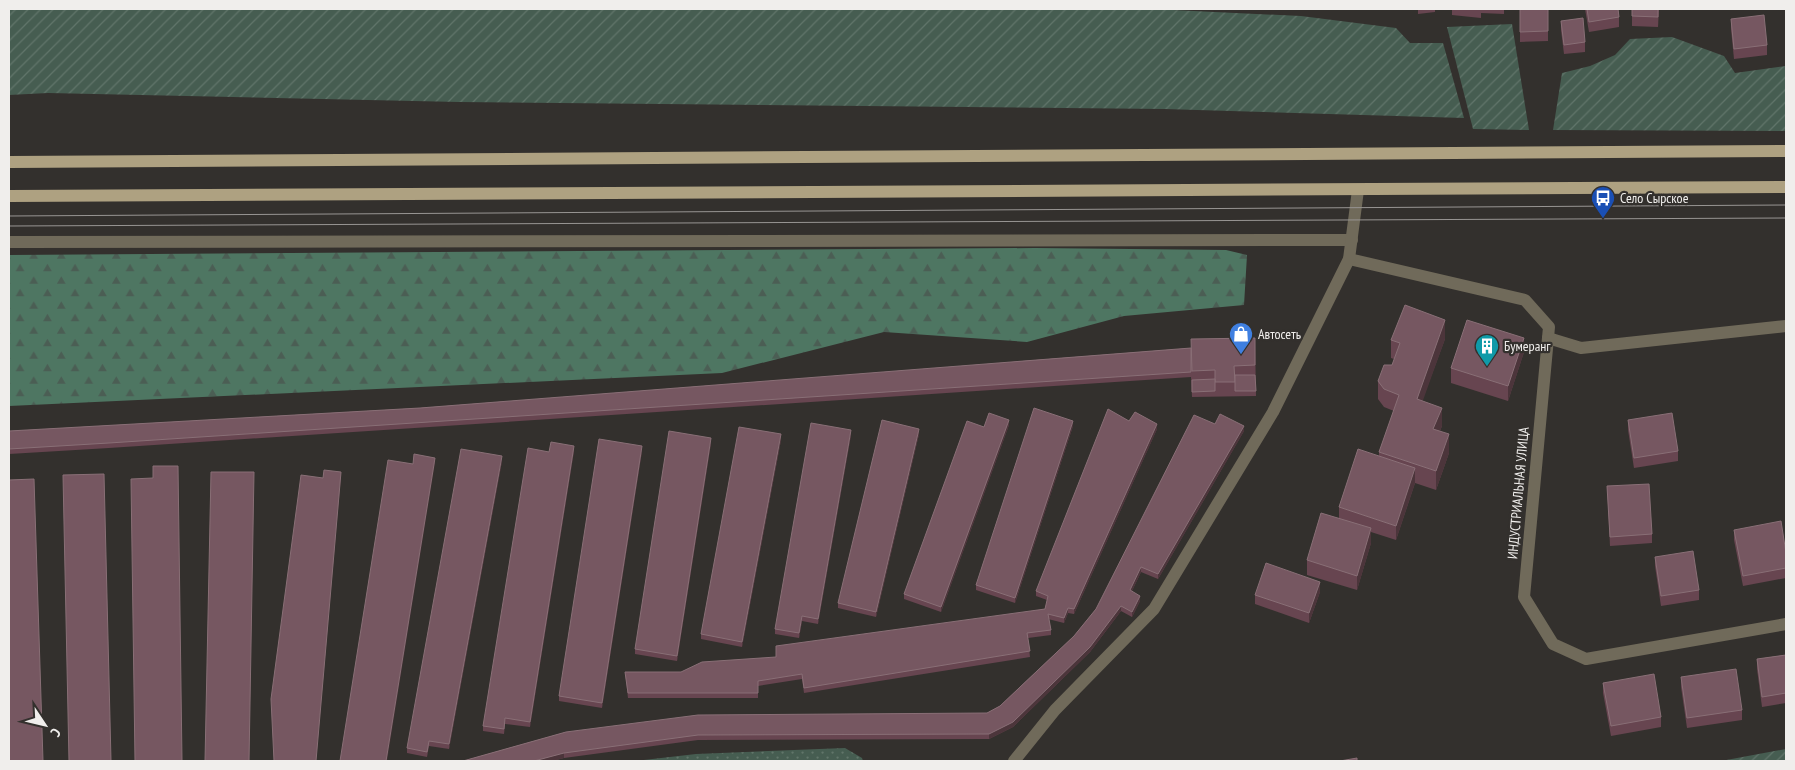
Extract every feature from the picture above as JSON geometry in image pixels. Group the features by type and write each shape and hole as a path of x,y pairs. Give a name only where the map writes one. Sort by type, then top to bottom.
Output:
{"main road":[{"path":"9,162 1786,151"},
{"path":"9,196 1786,187"}],"street":[{"path":"1014,761 1055,710 1154,609 1273,412 1349,259 1358,190"},
{"path":"9,242 1352,240"},
{"path":"1349,259 1524,300 1549,327 1548,338 1581,348 1786,326"},
{"name":"ИНДУСТРИАЛЬНАЯ УЛИЦА","path":"1548,338 1524,597 1553,644 1586,659 1786,624"}],"green space":[{"path":"9,9 1152,9 1301,16 1396,28 1410,43 1443,43 1464,118 1164,109 459,102 48,93 9,95"},
{"path":"1512,24 1529,130 1473,129 1447,27"},
{"path":"1672,37 1724,56 1735,73 1786,66 1786,131 1553,130 1562,73 1590,66 1615,55 1630,39"},
{"path":"1035,248 1226,250 1247,255 1244,305 1124,316 1027,342 884,332 722,373 9,406 9,255"},
{"path":"845,748 862,758 863,761 635,761 696,754"},
{"path":"1786,749 1786,761 1721,761"}],"building":[{"path":"1520,9 1548,9 1548,31 1520,32"},
{"path":"1587,9 1618,9 1619,17 1589,22"},
{"path":"1632,9 1658,9 1658,17 1632,16"},
{"path":"1764,15 1767,45 1734,49 1731,19"},
{"path":"1583,18 1585,42 1564,45 1561,21"},
{"path":"1405,305 1445,320 1417,399 1442,408 1433,429 1449,434 1436,471 1379,452 1399,395 1384,389 1378,381 1384,365 1392,365 1400,343 1391,340"},
{"name":"Бумеранг","path":"1467,320 1524,338 1508,386 1451,368"},
{"path":"1255,338 1255,365 1234,366 1235,382 1215,382 1215,370 1192,371 1191,339"},
{"path":"1191,348 1191,372 9,449 9,431 420,408"},
{"path":"1235,375 1255,375 1256,391 1235,391"},
{"path":"1215,379 1215,391 1192,392 1192,380"},
{"path":"1034,408 1073,421 1015,598 976,585"},
{"path":"1108,409 1129,421 1135,412 1157,424 1074,609 1068,608 1064,618 1048,614 1051,630 1027,633 1030,651 804,688 802,674 758,681 758,693 628,693 625,672 681,672 702,662 776,657 776,646 1045,609 1048,596 1036,591"},
{"path":"989,413 1009,420 941,607 904,594 967,421 984,427"},
{"path":"1672,413 1678,451 1634,458 1628,420"},
{"path":"1220,414 1244,426 1158,574 1141,567 1130,590 1140,596 1132,612 1121,606 1090,647 1013,722 989,734 698,735 564,753 534,761 463,761 566,732 698,715 987,713 1000,706 1074,636 1096,609 1194,415 1215,424"},
{"path":"882,420 919,429 876,612 838,603"},
{"path":"811,423 851,430 818,619 802,616 799,633 775,629"},
{"path":"739,427 781,434 742,642 701,634"},
{"path":"669,431 711,438 677,656 635,649"},
{"path":"599,439 642,446 602,703 559,696"},
{"path":"551,442 574,446 530,722 505,718 504,729 483,726 528,448 549,452"},
{"path":"461,449 502,456 449,744 429,741 427,752 407,748"},
{"path":"1358,449 1415,468 1396,526 1339,507"},
{"path":"414,454 435,458 386,761 340,761 388,460 413,464"},
{"path":"153,466 178,466 182,761 135,761 131,479 153,478"},
{"path":"324,470 341,472 316,761 274,761 271,699 301,475 323,478"},
{"path":"211,472 254,472 249,761 205,761"},
{"path":"104,474 111,761 69,761 63,475"},
{"path":"34,479 43,761 9,761 9,480"},
{"path":"1649,484 1652,534 1610,537 1607,486"},
{"path":"1321,513 1371,528 1357,576 1307,560"},
{"path":"1781,521 1786,553 1786,568 1743,576 1734,530"},
{"path":"1693,551 1699,590 1661,596 1655,557"},
{"path":"1266,563 1320,582 1309,613 1255,595"},
{"path":"1786,655 1786,693 1762,697 1757,659"},
{"path":"1736,669 1742,710 1687,718 1681,677"},
{"path":"1654,674 1661,717 1611,726 1603,683"},
{"path":"1357,758 1357,761 1340,761"}],"tram line":[{"path":"9,216 1786,205"},
{"path":"9,226 1786,218"}],"place":[{"name":"Село Сырское","path":"1603,219"},
{"name":"Автосеть","path":"1241,355"},
{"name":"Бумеранг","path":"1487,367"}]}
